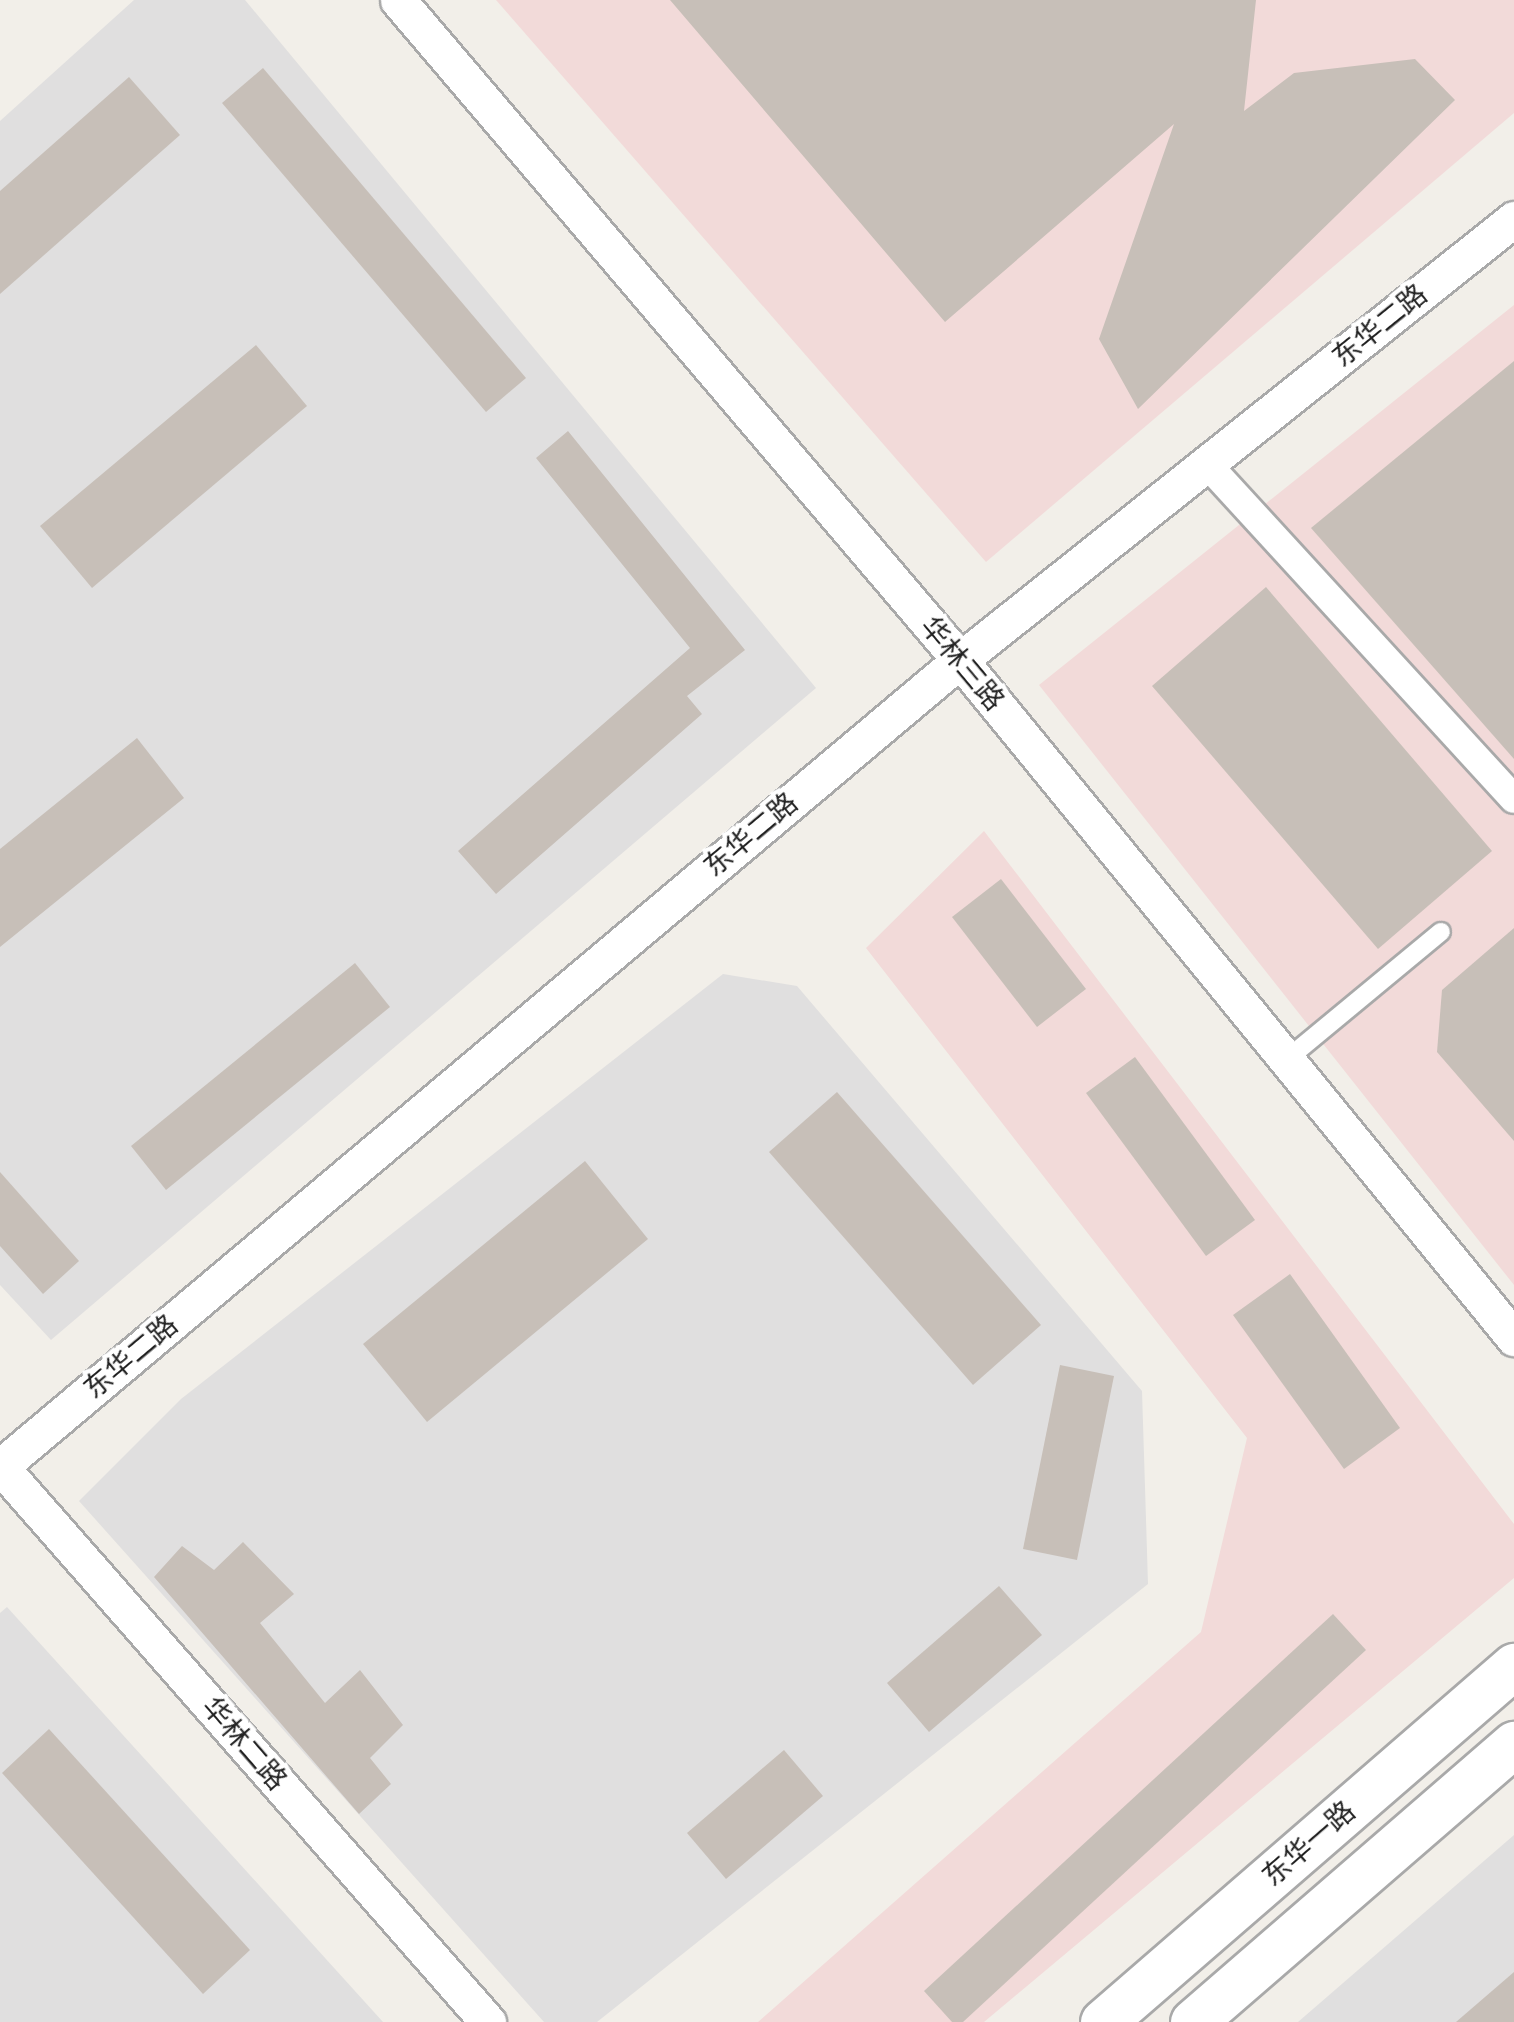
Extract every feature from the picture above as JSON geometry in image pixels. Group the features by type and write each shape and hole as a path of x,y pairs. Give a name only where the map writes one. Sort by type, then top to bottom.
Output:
{"street":[{"name":"华林三路","path":"398,0 960,660 1514,1338"},
{"name":"东华二路","path":"0,1466 960,660 1514,219"},
{"path":"1207,464 1514,798"},
{"name":"华林二路","path":"0,1466 488,2022"},
{"name":"东华一路","path":"1104,2022 1514,1666"},
{"path":"1194,2022 1514,1744"}],"lane":[{"path":"1286,1060 1441,932"}],"shaded area":[{"path":"134,0 245,0 816,688 51,1340 0,1285 0,121"},
{"path":"496,0 1514,0 1514,113 986,562"},
{"path":"1514,305 1514,1285 1039,685"},
{"path":"984,831 1514,1524 1514,1578 984,2022 758,2022 1201,1632 1247,1438 866,948"},
{"path":"723,974 797,986 1142,1391 1148,1584 597,2022 544,2022 79,1501 181,1399"},
{"path":"7,1607 383,2022 0,2022 0,1613"},
{"path":"1514,1835 1514,2022 1298,2022"}],"building":[{"path":"670,0 1256,0 1244,111 1294,73 1415,59 1455,100 1138,409 1099,339 1174,124 945,322"},
{"path":"263,68 526,378 486,412 222,103"},
{"path":"129,77 180,135 0,294 0,191"},
{"path":"256,345 307,406 92,588 40,526"},
{"path":"1514,361 1514,759 1311,528"},
{"path":"568,431 745,650 687,696 702,714 496,894 458,851 690,648 536,458"},
{"path":"1266,587 1492,851 1378,949 1152,686"},
{"path":"137,738 184,798 0,947 0,849"},
{"path":"1001,879 1086,989 1037,1027 952,917"},
{"path":"1514,928 1514,1141 1437,1052 1442,990"},
{"path":"355,963 390,1007 166,1190 131,1146"},
{"path":"1135,1057 1255,1220 1206,1256 1086,1093"},
{"path":"837,1092 1041,1325 973,1385 769,1152"},
{"path":"585,1161 648,1239 427,1422 363,1344"},
{"path":"0,1172 79,1261 43,1294 0,1246"},
{"path":"1290,1274 1400,1428 1344,1469 1233,1315"},
{"path":"1060,1365 1114,1376 1077,1560 1023,1549"},
{"path":"243,1542 294,1594 260,1623 325,1703 360,1670 403,1725 370,1758 391,1784 359,1814 154,1577 182,1546 214,1570"},
{"path":"999,1586 1042,1635 929,1732 887,1683"},
{"path":"1333,1614 1366,1650 963,2022 952,2022 924,1991"},
{"path":"49,1729 250,1950 203,1994 2,1773"},
{"path":"784,1750 823,1796 726,1879 687,1833"},
{"path":"1514,1972 1514,2022 1456,2022"}]}
